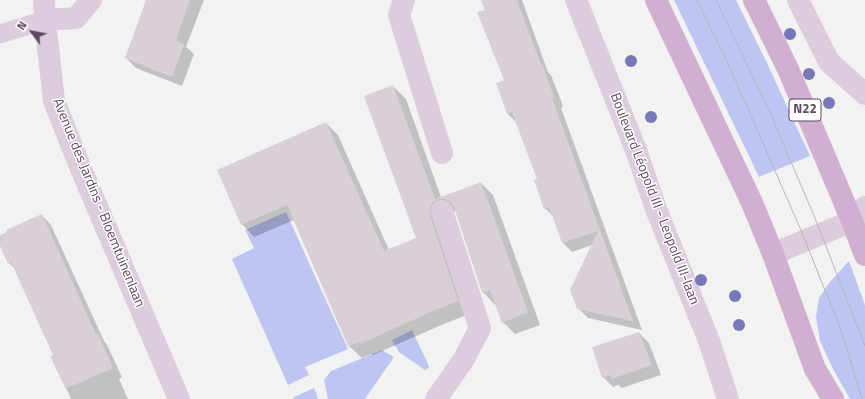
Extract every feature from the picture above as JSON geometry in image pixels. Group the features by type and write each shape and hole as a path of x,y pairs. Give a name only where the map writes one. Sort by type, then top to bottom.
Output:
{"main road":[{"path":"656,0 746,189 815,369 833,399"},
{"name":"N22","path":"754,0 861,217 865,254"},
{"path":"815,369 819,399"}],"street":[{"path":"44,10 76,18 91,0"},
{"path":"404,0 399,15 442,153"},
{"name":"Boulevard Léopold III - Leopold III-laan","path":"576,0 636,150 656,209 709,341 728,399"},
{"path":"798,0 829,62 865,94"},
{"name":"Avenue des Jardins - Bloemtuinenlaan","path":"44,10 54,101 81,169 179,399"},
{"path":"436,399 464,359 480,328 442,211"},
{"path":"772,254 861,217"}],"lane":[{"path":"0,34 44,10"}],"shaded area":[{"path":"674,0 736,0 810,156 759,177"},
{"path":"286,212 348,349 305,367 309,375 288,385 232,259 254,248 245,230"},
{"path":"849,261 865,305 865,399 850,399 833,369 820,341 816,317 819,298 830,282"},
{"path":"412,330 429,367 425,370 399,352 392,340"},
{"path":"382,350 394,357 365,399 328,399 324,380 331,371"},
{"path":"314,388 318,399 293,399 294,397"}],"building":[{"path":"146,0 190,0 176,40 184,44 172,77 125,58"},
{"path":"481,0 517,0 554,97 552,98 633,321 577,309 570,290 598,231 562,243 549,207 544,209 534,180 537,179 512,112 507,114 496,83 504,80 477,12 485,10"},
{"path":"393,85 435,199 481,182 528,312 502,323 490,290 482,293 454,207 451,202 445,199 439,199 432,203 430,215 458,301 360,344 359,342 348,346 287,205 241,225 217,170 326,122 384,251 416,238 364,96"},
{"path":"42,214 96,335 98,334 113,368 65,388 50,356 53,355 11,262 8,264 0,246 0,235 7,232 6,230"},
{"path":"639,332 652,365 611,379 610,375 602,378 592,347"}],"tram line":[{"path":"697,0 727,61 800,228 841,330 862,399"},
{"path":"716,0 768,108 815,218 865,346"}]}
